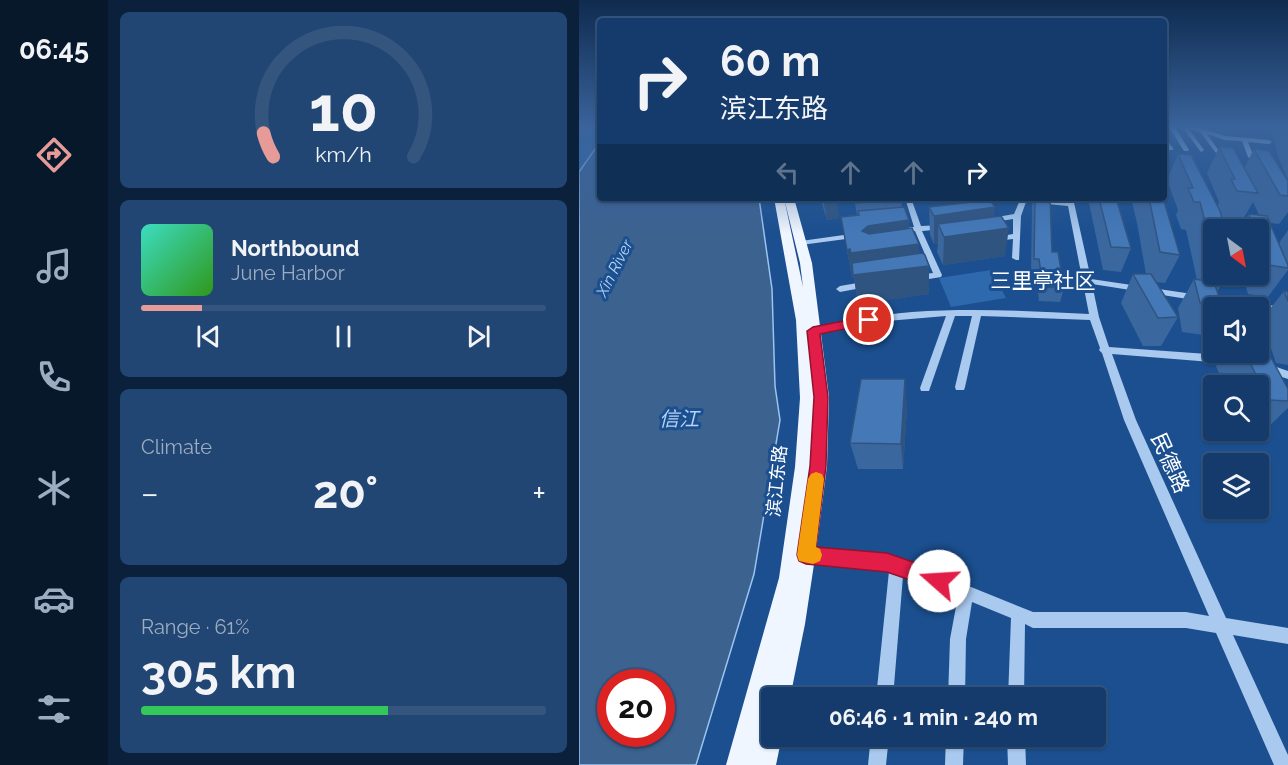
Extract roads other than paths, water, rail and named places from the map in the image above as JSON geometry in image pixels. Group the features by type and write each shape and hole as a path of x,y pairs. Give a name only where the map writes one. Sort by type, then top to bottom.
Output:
{"main road":[{"name":"滨江东路","path":"780,201 808,332"},
{"name":"滨江东路","path":"780,687 794,624 808,398 806,263 790,201"},
{"name":"滨江东路","path":"739,765 789,578 799,554"},
{"path":"763,765 767,747"}],"street":[{"path":"909,201 918,229 938,275 909,279"},
{"path":"1016,258 1017,216 1022,201"},
{"name":"民德路","path":"1070,201 1094,317 1130,420 1283,765"},
{"path":"983,222 1017,216"},
{"path":"895,231 947,227"},
{"path":"801,243 863,234"},
{"path":"983,241 1016,236"},
{"path":"916,252 939,249"},
{"path":"1086,281 1288,311"},
{"path":"840,289 876,283"},
{"path":"808,332 885,318 977,314 1094,317"},
{"path":"960,387 977,314"},
{"path":"925,388 951,315"},
{"path":"1104,350 1248,363 1288,375"},
{"path":"799,554 887,563 1033,620 1186,620 1288,636"},
{"path":"885,687 897,566"},
{"path":"956,687 958,639 966,593"},
{"path":"1016,687 1019,615"},
{"path":"877,765 879,747"},
{"path":"954,765 955,747"},
{"path":"1016,747 1017,765"}],"water":[{"name":"信江","path":"586,163 597,163 597,201 759,201 772,289 775,386 780,420 754,574 696,765 579,765 579,172"}],"district":[{"name":"三里亭社区","path":"1043,281"}],"water label":[{"name":"Xin River","path":"614,268"}]}
